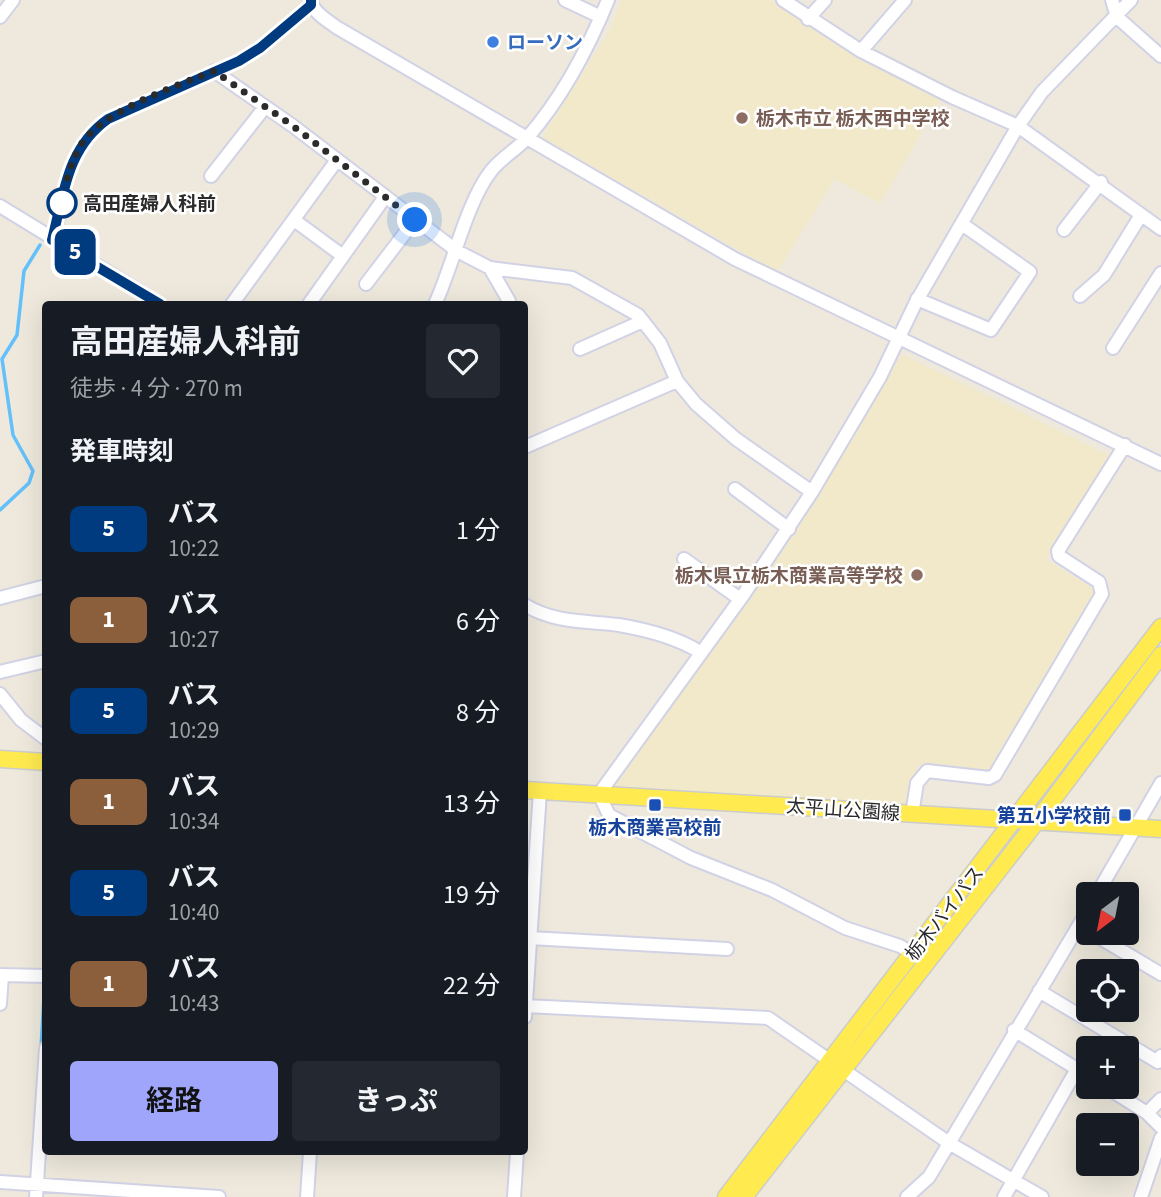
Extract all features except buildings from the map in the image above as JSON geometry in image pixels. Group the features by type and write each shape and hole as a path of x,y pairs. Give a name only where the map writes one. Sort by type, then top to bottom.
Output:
{"main road":[{"name":"栃木バイパス","path":"744,1197 1016,820 1161,627"},
{"name":"栃木バイパス","path":"919,958 1037,821 1161,655"},
{"path":"0,759 42,762"},
{"name":"太平山公園線","path":"532,790 1161,829"},
{"name":"栃木バイパス","path":"726,1197 838,1065"}],"street":[{"path":"0,17 13,0"},
{"path":"565,0 601,17"},
{"path":"436,301 472,208 491,171 526,138 589,45 608,0"},
{"path":"783,0 860,51 952,97 1018,126 1101,182 1161,229"},
{"path":"808,19 825,0"},
{"path":"860,51 905,0"},
{"path":"1112,0 1116,17 1161,56"},
{"path":"919,958 900,946 845,928 772,890 680,852 609,816 599,794 740,599 812,492 900,339 918,299 1018,126 1042,92 1130,0"},
{"path":"52,240 71,166 79,146 91,131 108,119 260,48 311,3 336,27 682,231 1161,464"},
{"path":"214,71 457,251 489,268 572,278 617,300 643,321 660,343 677,381 696,404 736,439 812,492"},
{"path":"211,176 265,107"},
{"path":"234,301 337,160"},
{"path":"1064,230 1101,182"},
{"path":"311,301 385,197"},
{"path":"0,206 155,301"},
{"path":"1080,296 1104,275 1141,215"},
{"path":"294,220 343,256"},
{"path":"366,284 415,220"},
{"path":"918,299 991,330 1030,272 962,224"},
{"path":"489,268 508,301"},
{"path":"1113,348 1161,274"},
{"path":"580,349 643,321"},
{"path":"528,446 677,381"},
{"path":"912,814 917,783 927,771 989,778 995,775 1101,594 1099,582 1059,556 1058,551 1125,445"},
{"path":"735,489 789,528"},
{"path":"684,559 740,599"},
{"path":"0,598 42,587"},
{"path":"528,607 578,622 619,625 679,639 700,652"},
{"path":"0,672 42,663"},
{"path":"0,694 21,720 42,736"},
{"path":"1104,882 1161,783"},
{"path":"528,965 532,790"},
{"path":"530,938 727,949"},
{"path":"907,1197 929,1177 1014,1030 1039,991 1076,944"},
{"path":"1112,945 1161,974"},
{"path":"0,1004 1,975 42,976"},
{"path":"1039,991 1158,1062 1161,1056"},
{"path":"528,1006 768,1018 949,1143 1042,1197"},
{"path":"1014,1030 1076,1069"},
{"path":"1004,1197 1076,1084"},
{"path":"1125,1099 1147,1113 1161,1127"},
{"path":"1147,1113 1161,1099"},
{"path":"36,1191 42,1105"},
{"path":"1140,1197 1161,1138"},
{"path":"307,1197 310,1155"},
{"path":"514,1197 517,1155"},
{"path":"0,1182 36,1191 219,1197"}],"shaded area":[{"name":"栃木市立 栃木西中学校","path":"622,0 770,0 807,25 941,99 880,204 835,179 777,272 542,138 609,32"},
{"name":"栃木県立栃木商業高等学校","path":"902,354 1111,456 1046,559 1096,591 992,770 918,765 906,804 610,786 788,540"}],"waterway":[{"path":"0,510 29,483 33,471 13,435 2,359 17,335 24,271 40,245"},
{"path":"41,1048 42,1031"}],"bus line":[{"name":"5","path":"155,301 52,240 71,166 79,146 91,131 108,119 239,61 260,48 311,5 311,0"}],"place":[{"name":"ローソン","path":"493,42"},
{"name":"栃木市立 栃木西中学校","path":"742,118"},
{"name":"高田産婦人科前","path":"62,203"},
{"name":"栃木県立栃木商業高等学校","path":"917,575"},
{"name":"栃木商業高校前","path":"655,805"},
{"name":"第五小学校前","path":"1125,815"}],"route":[{"path":"62,203 59,215 71,166 79,146 91,131 108,119 214,71 293,126 415,220"}]}
